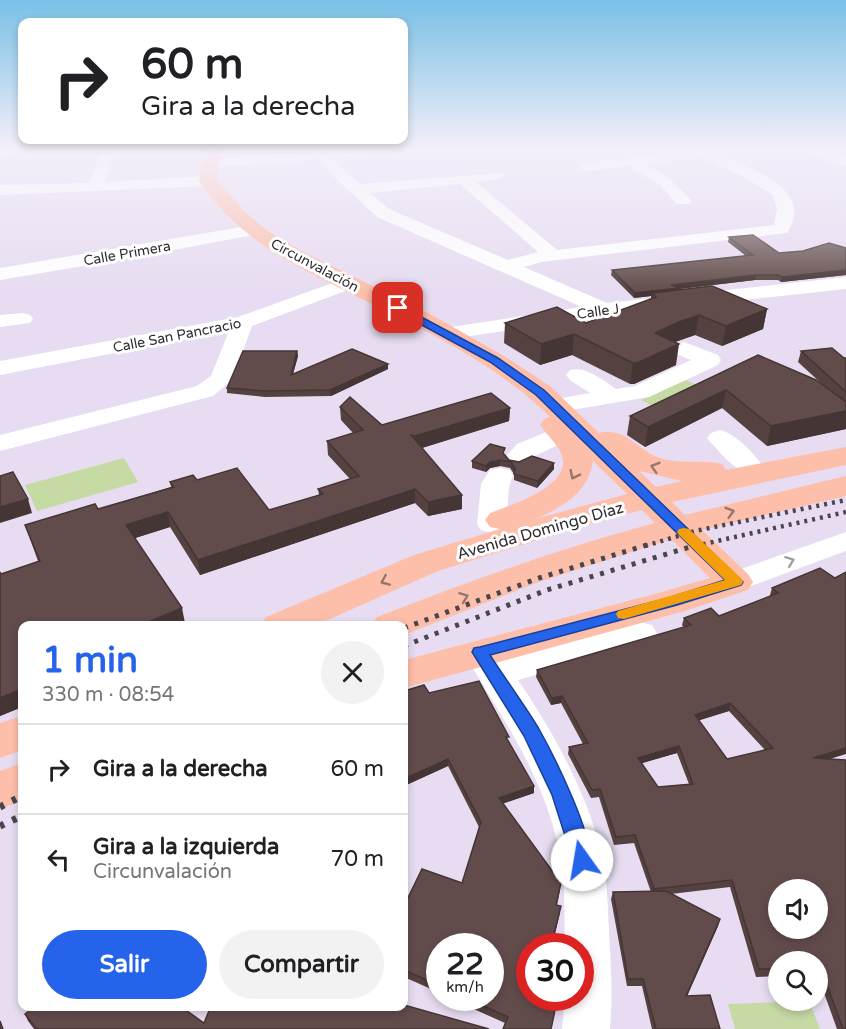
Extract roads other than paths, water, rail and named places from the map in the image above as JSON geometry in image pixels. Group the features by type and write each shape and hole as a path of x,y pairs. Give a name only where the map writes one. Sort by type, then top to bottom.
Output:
{"main road":[{"name":"Circunvalación","path":"227,196 240,219 276,245 494,360 540,392 735,582"},
{"path":"392,305 458,332 514,360 556,388 616,446 635,460 652,467 686,472 716,471 781,459 843,467"},
{"path":"392,305 422,330 469,355 505,380 546,415 573,446 579,465 569,485 543,504 491,524 447,545 426,564"},
{"path":"403,621 542,568 751,506 843,467"},
{"name":"Avenida Domingo Díaz","path":"291,621 426,564 598,512 720,481 843,467"},
{"path":"408,673 487,663 735,582"},
{"path":"0,741 18,734"},
{"path":"0,791 18,783"},
{"path":"0,798 18,792"}],"street":[{"path":"365,196 383,213 606,310"},
{"path":"483,196 552,255"},
{"path":"678,196 683,201"},
{"path":"508,266 552,255 782,230 786,208 783,196"},
{"name":"Calle Primera","path":"0,274 253,230"},
{"name":"Calle San Pancracio","path":"0,368 243,322 349,283"},
{"name":"Calle J","path":"458,332 606,310 681,310 717,297 846,283"},
{"path":"717,297 756,313"},
{"path":"0,321 23,319"},
{"path":"0,443 205,391 221,379 243,322"},
{"path":"571,403 641,392 710,360 684,349"},
{"path":"578,375 613,397"},
{"path":"491,524 495,484 526,450 561,434"},
{"path":"720,438 749,465"},
{"path":"735,582 846,541"},
{"path":"586,1029 589,998 586,882 578,838 562,795 532,733 487,663 640,633"}],"railway":[{"path":"645,546 695,531 846,500"},
{"path":"695,546 846,512"},
{"path":"408,627 539,578 650,544"},
{"path":"408,644 547,590 700,544"},
{"path":"0,807 18,798"},
{"path":"0,826 18,818"}]}
